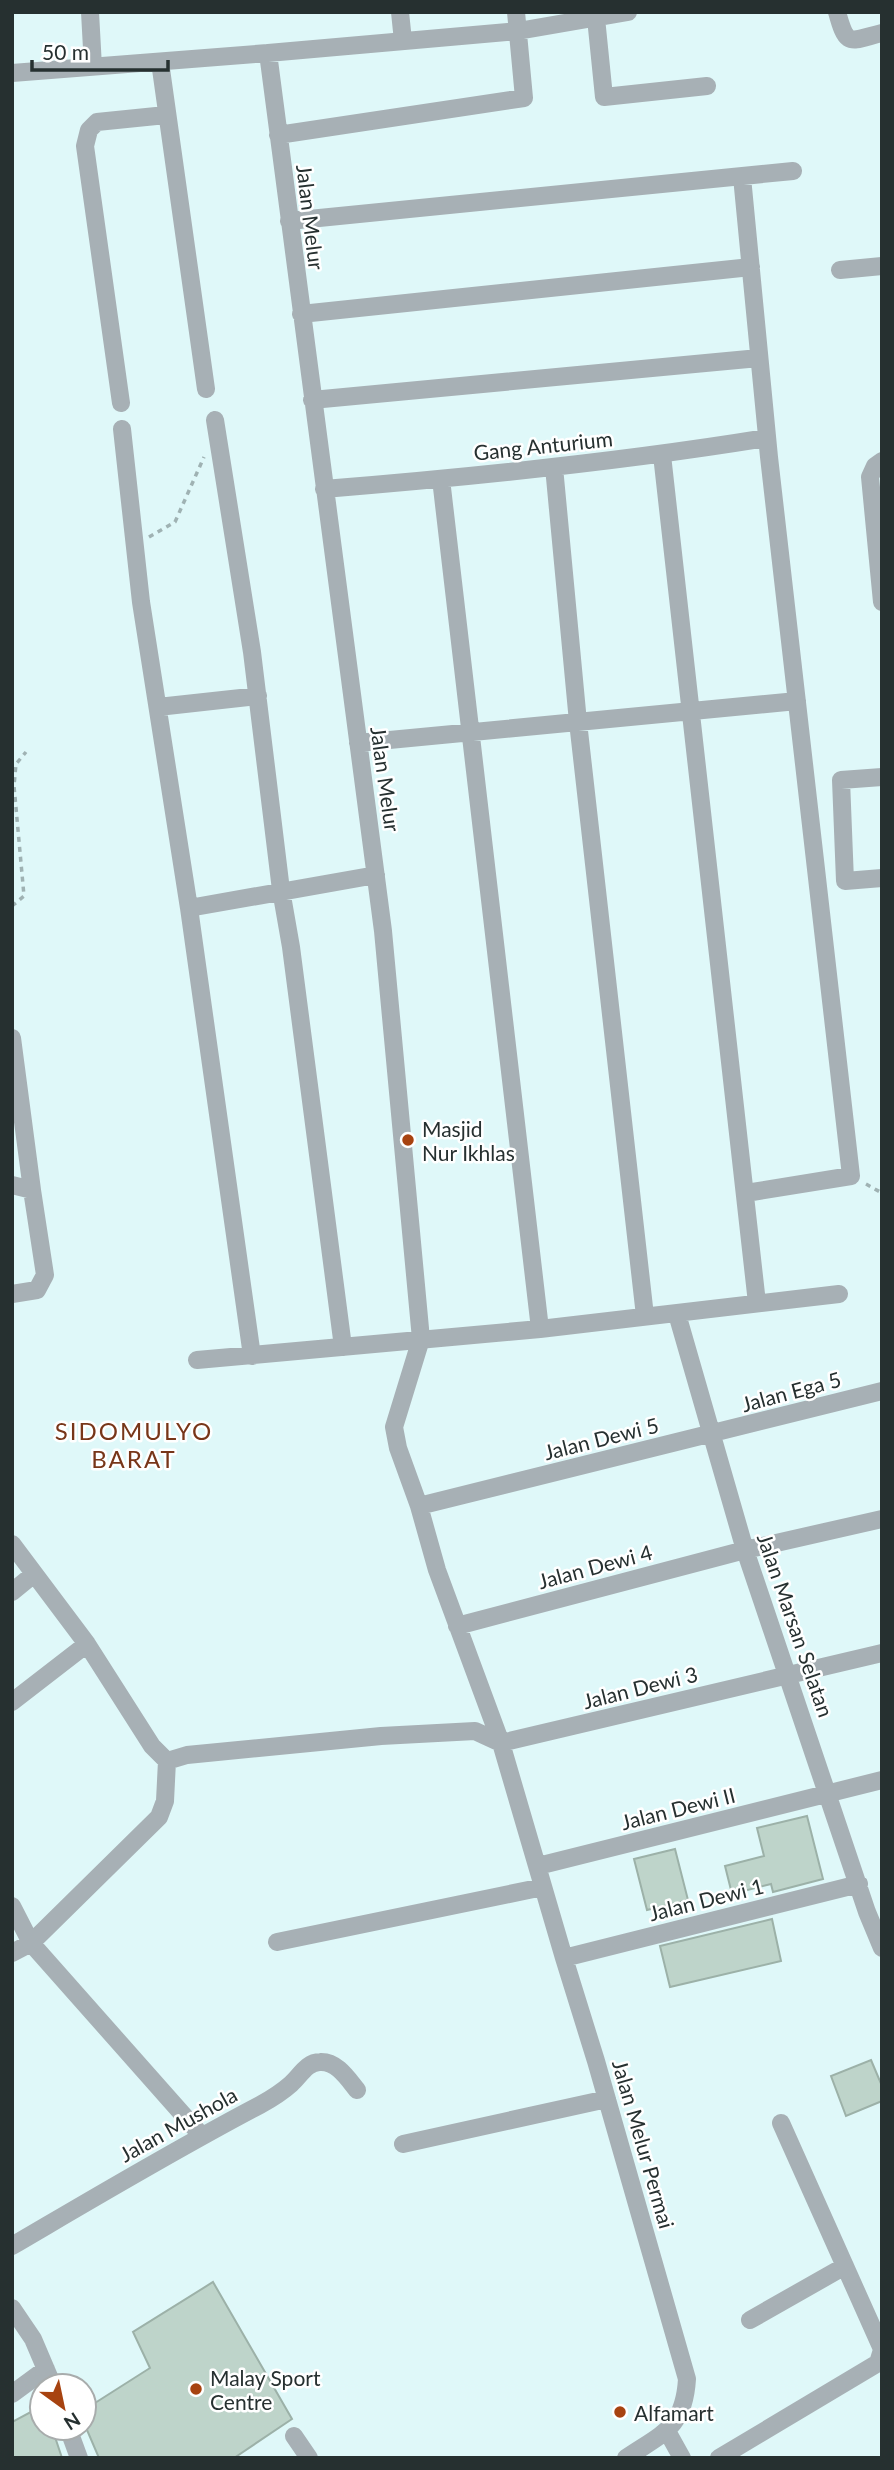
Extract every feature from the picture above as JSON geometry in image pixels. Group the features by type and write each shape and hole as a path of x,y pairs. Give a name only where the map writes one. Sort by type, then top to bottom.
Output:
{"street":[{"path":"90,12 93,66"},
{"path":"400,12 403,41"},
{"path":"12,73 403,41 517,21 596,18 628,12"},
{"path":"837,12 843,34 848,39 882,33"},
{"path":"596,18 604,97 707,86"},
{"path":"278,135 524,98 517,21"},
{"name":"Jalan Melur","path":"268,53 383,931 421,1339 394,1427 398,1448 419,1506 437,1570 501,1744"},
{"path":"160,62 206,389"},
{"path":"121,403 85,146 89,130 97,122 166,115"},
{"path":"289,221 793,172"},
{"path":"742,177 767,438 851,1176 746,1193"},
{"path":"840,270 882,266"},
{"path":"301,314 751,267"},
{"path":"312,400 759,358"},
{"path":"215,424 258,696 281,891 291,947 343,1347"},
{"path":"122,429 141,602 189,908 252,1356"},
{"name":"Gang Anturium","path":"324,489 662,455 767,438"},
{"path":"662,455 757,1303"},
{"path":"882,461 874,466 870,477 882,602"},
{"path":"554,467 578,722 645,1317"},
{"path":"441,479 540,1329"},
{"path":"158,707 258,696"},
{"path":"358,743 797,701"},
{"path":"882,777 841,780 845,881 882,878"},
{"path":"189,908 376,875"},
{"path":"12,1038 16,1100 45,1275 37,1290 12,1294"},
{"path":"12,1185 32,1190"},
{"path":"197,1360 540,1329 839,1294"},
{"name":"Jalan Marsan Selatan","path":"677,1314 745,1550 859,1884 875,1911 882,1948"},
{"name":"Jalan Ega 5","path":"711,1435 882,1391"},
{"name":"Jalan Dewi 5","path":"419,1506 711,1435"},
{"name":"Jalan Dewi 4","path":"457,1626 745,1550 882,1519"},
{"path":"12,1544 87,1644 152,1746 167,1761 165,1801 159,1817 31,1943 12,1953"},
{"path":"12,1592 34,1574"},
{"path":"12,1702 87,1644"},
{"name":"Jalan Dewi 3","path":"501,1744 882,1653"},
{"path":"167,1761 187,1755 381,1736 475,1731 501,1744"},
{"name":"Jalan Melur Permai","path":"501,1744 687,2379 686,2401 680,2415 667,2431"},
{"name":"Jalan Dewi II","path":"538,1866 882,1780"},
{"name":"Jalan Dewi 1","path":"564,1958 859,1884"},
{"path":"277,1942 542,1887"},
{"path":"12,1906 31,1943 201,2135"},
{"name":"Jalan Mushola","path":"12,2246 201,2135 278,2094 308,2066 318,2061 339,2070 357,2090"},
{"path":"403,2144 607,2099"},
{"path":"719,2458 878,2363 882,2349 780,2123"},
{"path":"750,2320 845,2266"},
{"path":"12,2308 33,2339 48,2372"},
{"path":"12,2394 28,2387"},
{"path":"626,2458 667,2431 682,2458"},
{"path":"294,2437 309,2458"}],"path":[{"path":"136,546 174,522 215,424"},
{"path":"12,906 23,896 14,786 16,764 26,752"}],"building":[{"path":"807,1816 823,1879 773,1892 771,1884 732,1894 725,1866 764,1856 757,1828"},
{"path":"675,1849 688,1900 647,1910 634,1859"},
{"path":"772,1919 781,1961 670,1987 660,1946"},
{"path":"871,2060 882,2086 882,2101 846,2116 831,2076"},
{"name":"Malay Sport Centre","path":"213,2282 292,2419 234,2458 99,2458 92,2442 98,2442 98,2401 150,2368 133,2332"},
{"path":"28,2413 28,2442 57,2442 62,2458 12,2458 12,2422"}],"place":[{"name":"Masjid Nur Ikhlas","path":"408,1140"},
{"name":"Malay Sport Centre","path":"196,2389"},
{"name":"Alfamart","path":"620,2412"}],"district":[{"name":"SIDOMULYO BARAT","path":"134,1444"}]}
